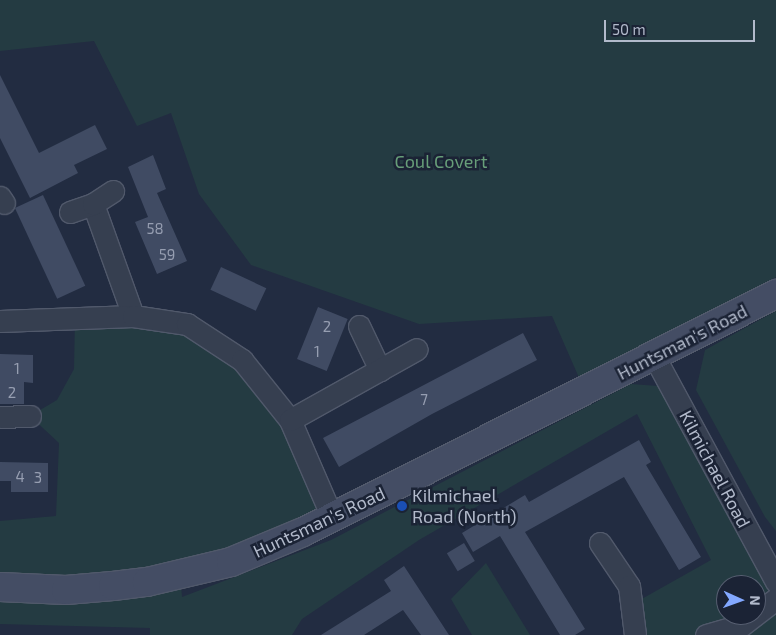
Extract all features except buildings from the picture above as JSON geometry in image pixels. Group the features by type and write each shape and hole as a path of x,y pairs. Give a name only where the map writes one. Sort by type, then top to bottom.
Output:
{"street":[{"path":"70,212 92,204 112,191"},
{"path":"92,204 133,316"},
{"name":"Huntsman's Road","path":"0,587 66,590 147,582 231,562 304,532 776,294"},
{"path":"1,317 133,316 187,324 242,360 290,420 332,517"},
{"path":"359,326 380,370"},
{"path":"290,420 416,349"},
{"name":"Kilmichael Road","path":"654,356 776,582"},
{"path":"0,417 30,416"},
{"path":"600,543 629,586 635,635"},
{"path":"706,635 742,625"}],"green space":[{"name":"Coul Covert","path":"0,0 776,0 776,277 580,380 552,316 419,324 251,265 199,194 171,113 137,126 94,41 0,51"},
{"path":"776,311 776,531 765,517 696,390 705,350"},
{"path":"75,317 187,324 242,360 290,420 332,517 180,574 182,597 331,540 631,384 658,386 776,582 776,635 750,635 742,625 706,635 635,635 631,605 711,560 637,414 419,540 302,619 292,635 150,635 150,628 0,624 0,521 56,516 59,443 30,416 57,400 74,369"},
{"path":"486,563 530,635 472,635 451,599"}],"place":[{"name":"Kilmichael Road (North)","path":"402,506"}]}
